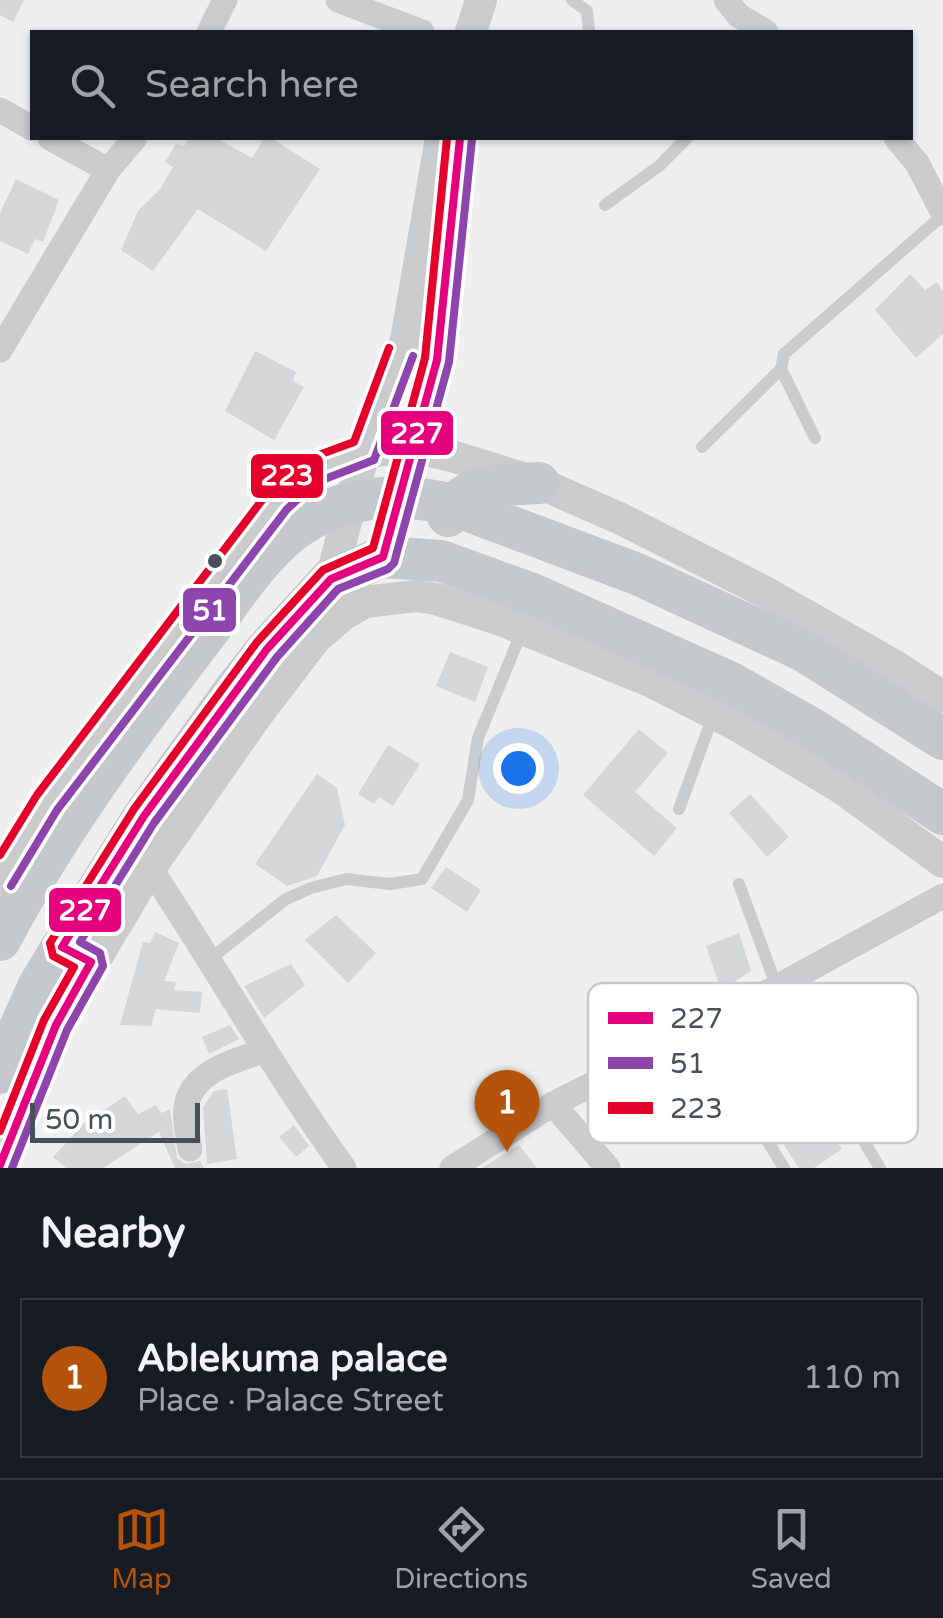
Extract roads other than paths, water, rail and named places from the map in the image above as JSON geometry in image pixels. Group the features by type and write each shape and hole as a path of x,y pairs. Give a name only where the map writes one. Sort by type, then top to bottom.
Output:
{"main road":[{"path":"440,562 454,505 477,488 539,483"},
{"path":"0,940 51,853 140,721 260,564 286,515 351,500 425,498 454,505 654,582 804,650 887,680 943,739"},
{"path":"0,1073 38,987 76,955 144,816 266,648 301,582 302,564 286,515"},
{"path":"266,648 348,590 382,557 440,562 532,594 735,712 816,731 943,814"}],"street":[{"path":"210,30 226,0"},
{"path":"338,0 417,30"},
{"path":"472,30 481,0"},
{"path":"726,0 739,16 763,30"},
{"path":"0,110 30,127"},
{"path":"54,140 108,170"},
{"path":"0,350 108,170 133,140"},
{"path":"0,1165 56,1025 76,955 150,868 256,715 315,639 344,614 351,500 364,452 406,340 440,140"},
{"path":"382,557 437,360 460,140"},
{"path":"898,140 917,163 943,214"},
{"path":"1,876 47,804 286,515 311,471 364,452 414,447 539,483 621,519 763,591 887,680 943,697"},
{"path":"348,590 426,597 523,628 735,712 943,862"},
{"path":"150,868 210,959 262,1050 344,1168"},
{"path":"780,983 943,896"},
{"path":"190,1149 185,1105 194,1088 212,1070 262,1050"},
{"path":"452,1168 553,1104 588,1087"},
{"path":"553,1104 608,1168"}],"lane":[{"path":"572,0 588,10 588,30"},
{"path":"605,205 659,166 685,140"},
{"path":"702,447 781,370 784,354 943,214"},
{"path":"781,370 816,438"},
{"path":"210,959 286,899 311,888 346,879 390,884 422,879 468,800 478,738 523,628"},
{"path":"679,809 735,712"},
{"path":"739,884 775,983"},
{"path":"768,1143 784,1168"},
{"path":"865,1143 880,1168"}],"place":[{"name":"Ablekuma palace","path":"507,1152"}]}
